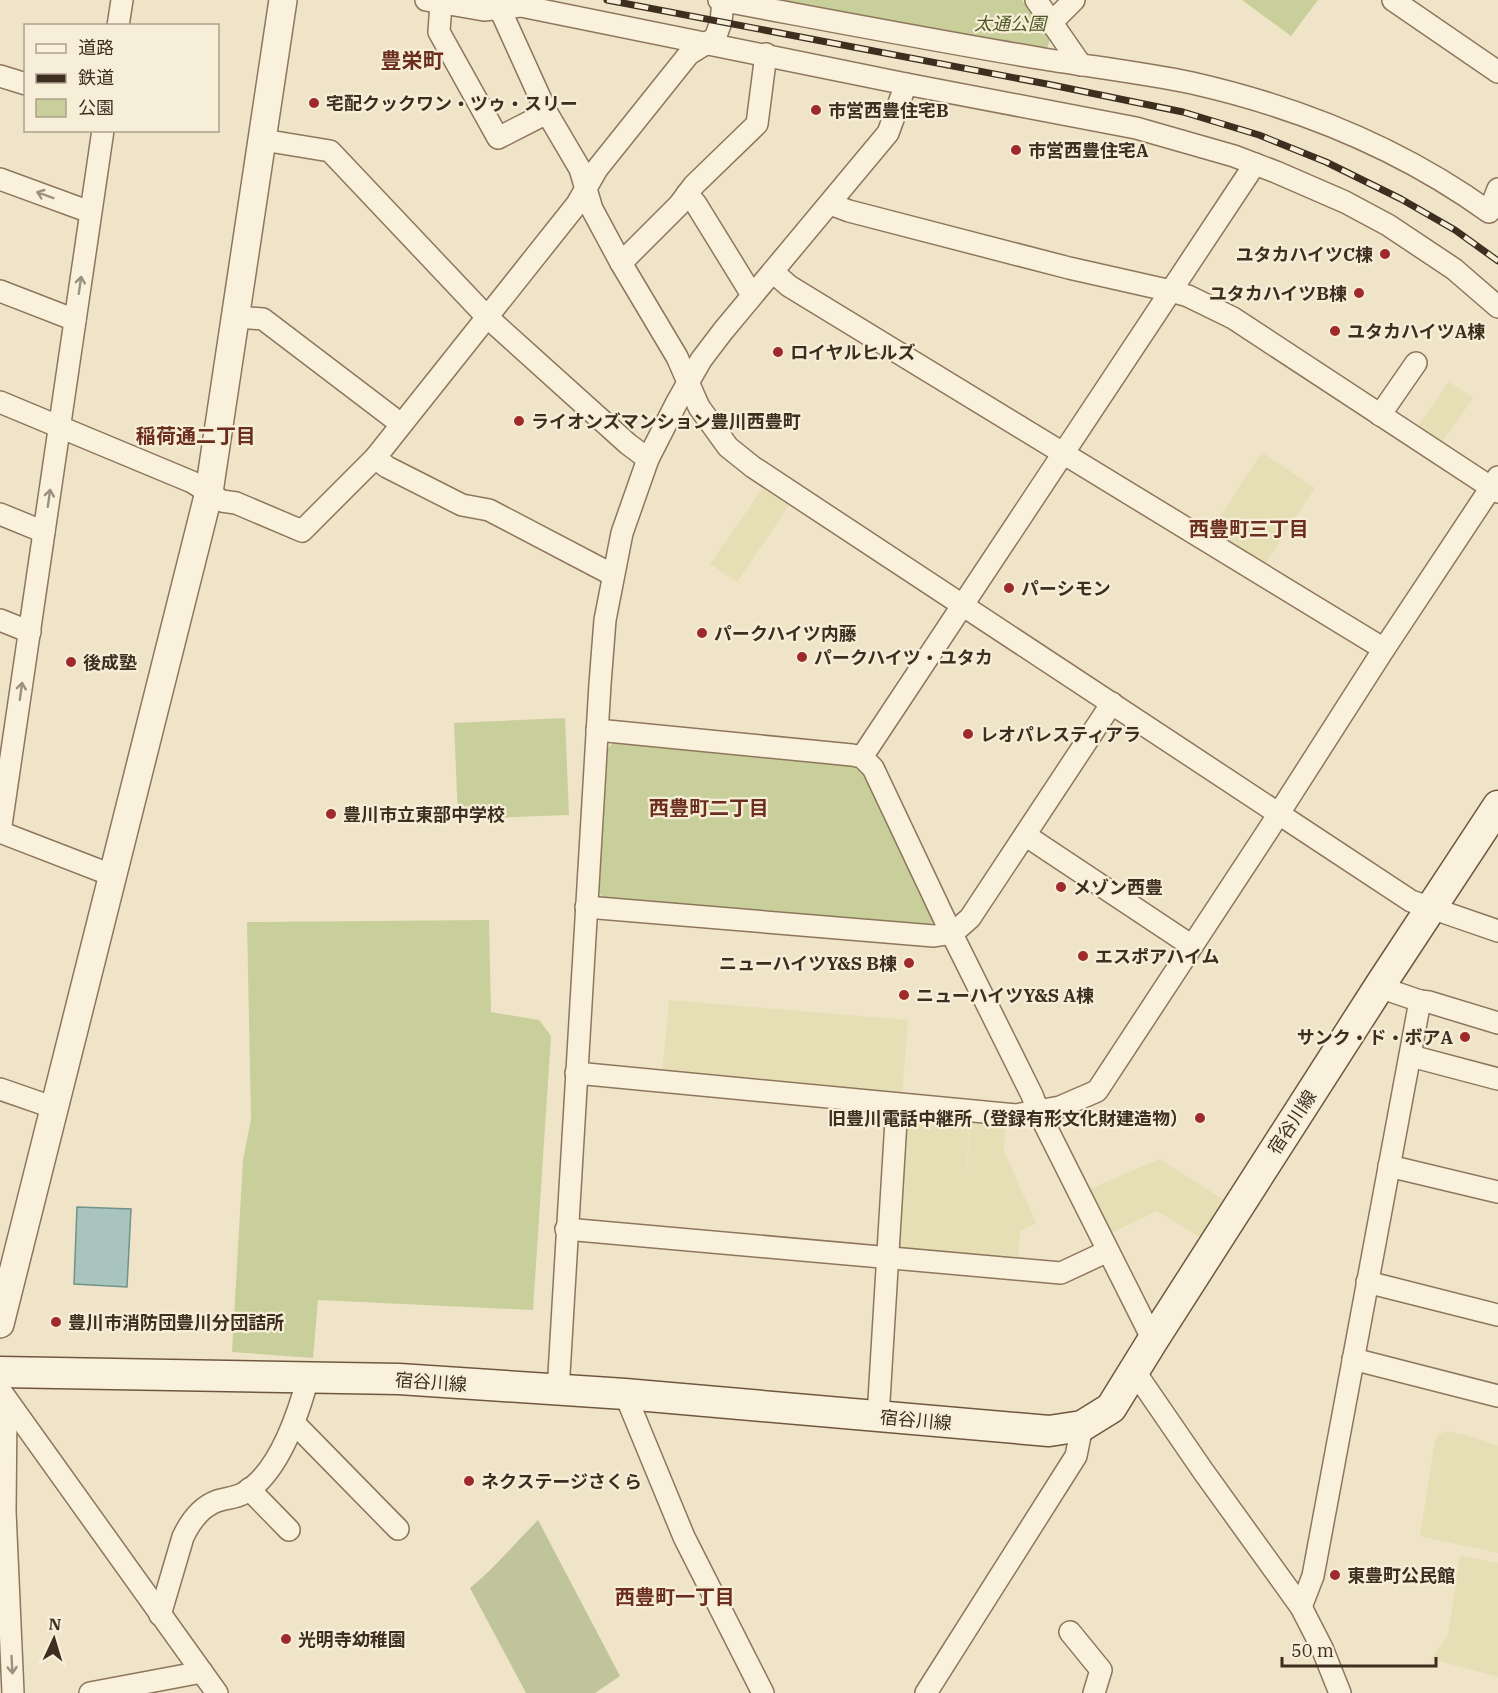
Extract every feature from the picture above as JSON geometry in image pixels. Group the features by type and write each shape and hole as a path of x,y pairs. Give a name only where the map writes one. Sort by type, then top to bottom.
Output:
{"main road":[{"name":"宿谷川線","path":"0,1372 399,1379 625,1394 1049,1431 1082,1426 1112,1408 1379,987 1498,806"}],"street":[{"path":"0,1324 114,876 208,492 283,0"},
{"path":"0,402 192,482 222,501 236,503 302,531 375,458 577,204 597,169 689,54 715,38 720,21 722,0 1192,83 1250,98 1317,120 1372,143 1412,162 1457,189 1489,212 1498,189"},
{"path":"1036,0 1081,65"},
{"path":"1052,22 1074,0"},
{"path":"1393,0 1498,72"},
{"path":"118,24 119,1"},
{"path":"548,113 498,138 439,32 433,2 484,10 521,6 1136,128 1234,156 1345,202 1388,225 1454,269 1498,307"},
{"path":"499,7 548,113 580,169 592,209 677,357 699,407 718,436 740,458 1411,901 1498,931"},
{"path":"621,263 756,123 766,54"},
{"path":"0,76 24,83"},
{"path":"558,1391 566,1229 605,620 622,533 648,459 701,360 752,295 888,133 906,84"},
{"path":"103,132 30,632 7,729 0,832 114,876"},
{"path":"263,140 330,151 486,316 628,444 648,459"},
{"path":"862,757 1256,164"},
{"path":"0,179 90,212"},
{"path":"687,194 696,204 752,295"},
{"path":"576,1073 1016,1115 1060,1107 1097,1091 1384,649 1496,486 1380,415 1233,318 1188,296 1069,268 849,211 830,204"},
{"path":"773,272 789,286 1065,452 1384,649"},
{"path":"0,291 75,320"},
{"path":"236,317 263,319 401,424"},
{"path":"1380,415 1416,363"},
{"path":"375,458 387,467 462,505 489,510 613,575"},
{"path":"0,514 44,532"},
{"path":"0,620 30,632"},
{"path":"586,907 934,936 953,933 970,918 1112,703"},
{"path":"597,730 862,757 873,768 1038,1111 1153,1340"},
{"path":"1025,835 1192,946"},
{"path":"1379,987 1420,1002 1429,1002 1498,1023"},
{"path":"1301,1606 1312,1576 1420,1002"},
{"path":"1411,1056 1498,1079"},
{"path":"0,1089 55,1108"},
{"path":"878,1417 897,1104"},
{"path":"1389,1166 1498,1192"},
{"path":"566,1229 1061,1273 1108,1251"},
{"path":"1367,1282 1498,1315"},
{"path":"1353,1359 1498,1396"},
{"path":"1135,1372 1203,1471 1301,1606 1322,1648 1340,1693"},
{"path":"159,1615 188,1528 197,1515 208,1506 243,1494 263,1476 282,1449 295,1424 308,1378"},
{"path":"0,1390 217,1693"},
{"path":"625,1394 684,1537 763,1693"},
{"path":"0,1398 6,1411 5,1511 13,1693"},
{"path":"295,1424 398,1529"},
{"path":"926,1693 1076,1456 1082,1426"},
{"path":"249,1489 289,1530"},
{"path":"1070,1632 1101,1670 1094,1693"},
{"path":"90,1693 202,1672"}],"shaded area":[{"path":"1449,382 1473,398 1442,442 1418,426"},
{"path":"1262,452 1315,488 1263,567 1210,532"},
{"path":"763,488 789,506 737,582 710,564"},
{"path":"669,1000 908,1020 902,1094 662,1074"},
{"path":"911,1115 970,1120 963,1216 971,1120 1006,1123 1004,1151 1036,1223 1020,1231 1018,1261 904,1252 896,1242 905,1120"},
{"path":"1160,1159 1224,1200 1201,1238 1157,1211 1109,1234 1087,1190"},
{"path":"1446,1431 1467,1435 1498,1446 1498,1553 1420,1536 1435,1441 1438,1435"},
{"path":"1460,1555 1498,1563 1498,1677 1431,1659 1448,1635"}],"green space":[{"name":"太通公園","path":"777,0 1022,0 1050,39 1046,53 778,5"},
{"path":"1242,0 1318,0 1291,36"},
{"path":"565,718 569,815 458,819 454,723"},
{"path":"615,741 853,762 866,772 935,916 931,928 606,901 598,892 608,748"},
{"path":"489,920 491,1012 539,1020 551,1036 533,1310 318,1300 313,1358 232,1352 243,1160 251,1119 247,922"},
{"path":"538,1520 620,1676 595,1693 526,1693 470,1588"}],"water":[{"path":"77,1207 131,1209 127,1287 74,1284"}],"railway":[{"path":"607,0 1183,112 1259,135 1326,162 1401,199 1455,230 1498,261"}],"place":[{"name":"宅配クックワン・ツゥ・スリー","path":"314,103"},
{"name":"市営西豊住宅B","path":"816,110"},
{"name":"市営西豊住宅A","path":"1016,150"},
{"name":"ユタカハイツC棟","path":"1385,254"},
{"name":"ユタカハイツB棟","path":"1359,293"},
{"name":"ユタカハイツA棟","path":"1335,331"},
{"name":"ロイヤルヒルズ","path":"778,352"},
{"name":"ライオンズマンション豊川西豊町","path":"519,421"},
{"name":"パーシモン","path":"1009,588"},
{"name":"パークハイツ内藤","path":"702,633"},
{"name":"パークハイツ・ユタカ","path":"802,657"},
{"name":"後成塾","path":"71,662"},
{"name":"レオパレスティアラ","path":"968,734"},
{"name":"豊川市立東部中学校","path":"331,814"},
{"name":"メゾン西豊","path":"1061,887"},
{"name":"エスポアハイム","path":"1083,956"},
{"name":"ニューハイツY&S B棟","path":"909,963"},
{"name":"ニューハイツY&S A棟","path":"904,995"},
{"name":"サンク・ド・ボアA","path":"1465,1037"},
{"name":"旧豊川電話中継所（登録有形文化財建造物）","path":"1200,1118"},
{"name":"豊川市消防団豊川分団詰所","path":"56,1322"},
{"name":"ネクステージさくら","path":"469,1481"},
{"name":"東豊町公民館","path":"1335,1575"},
{"name":"光明寺幼稚園","path":"286,1639"}],"district":[{"name":"豊栄町","path":"412,60"},
{"name":"稲荷通二丁目","path":"196,435"},
{"name":"西豊町三丁目","path":"1249,528"},
{"name":"西豊町二丁目","path":"709,807"},
{"name":"西豊町一丁目","path":"675,1596"}]}
